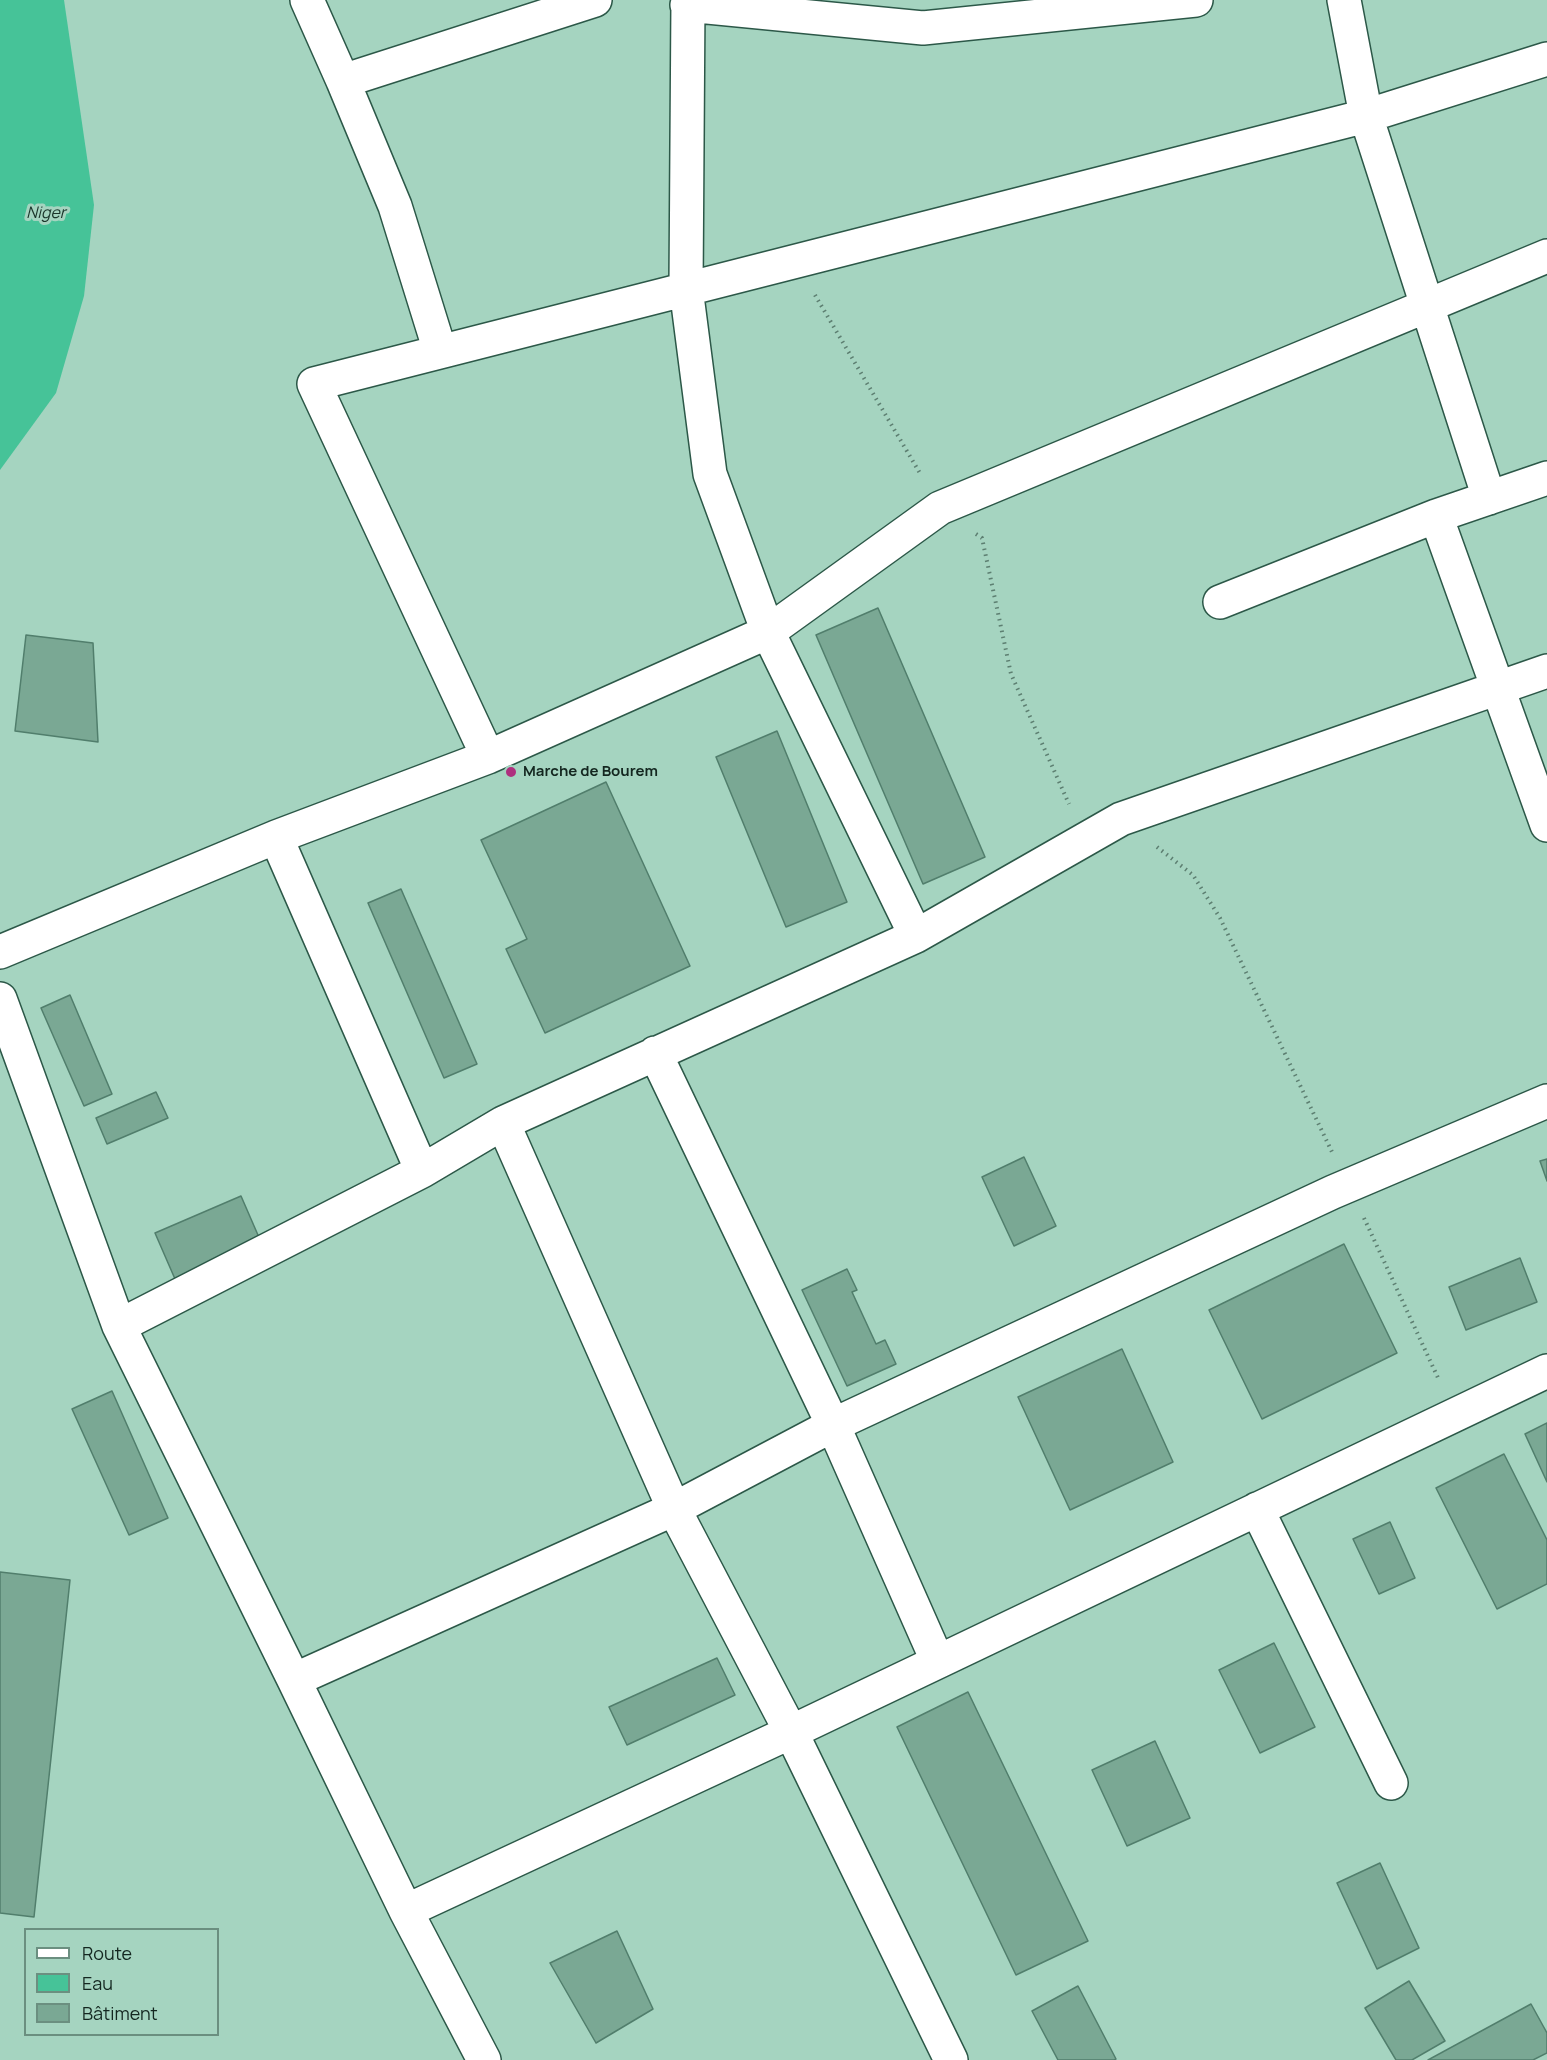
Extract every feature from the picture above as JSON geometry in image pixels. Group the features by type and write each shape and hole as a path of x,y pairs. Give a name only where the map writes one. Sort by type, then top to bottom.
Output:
{"street":[{"path":"307,0 395,206 440,351"},
{"path":"343,81 595,0"},
{"path":"916,936 768,633 710,474 686,288 687,3 922,28 1196,0"},
{"path":"1344,0 1366,116 1489,498"},
{"path":"488,758 314,384 1366,116 1547,59"},
{"path":"0,952 276,837 488,758 768,633 940,508 1547,256"},
{"path":"1220,602 1436,516 1547,478"},
{"path":"1436,516 1547,825"},
{"path":"118,1326 422,1171 503,1123 916,936 1121,819 1547,671"},
{"path":"276,837 422,1171"},
{"path":"0,999 118,1326 406,1911 484,2060"},
{"path":"655,1053 833,1425 937,1660"},
{"path":"294,1680 674,1509 833,1425 1333,1192 1547,1101"},
{"path":"503,1123 674,1509 791,1732 951,2060"},
{"path":"406,1911 791,1732 937,1660 1547,1371"},
{"path":"1257,1509 1391,1783"}],"water":[{"name":"Niger","path":"0,0 64,0 94,205 84,296 56,393 0,470"}],"building":[{"path":"878,608 985,857 923,884 816,635"},
{"path":"26,635 93,643 98,742 15,731"},
{"path":"777,731 847,902 786,927 716,757"},
{"path":"606,782 690,966 545,1033 506,949 527,939 481,840"},
{"path":"401,889 477,1064 444,1078 368,903"},
{"path":"70,995 112,1094 84,1106 41,1008"},
{"path":"156,1092 168,1118 107,1144 96,1118"},
{"path":"1024,1157 1056,1226 1014,1246 982,1177"},
{"path":"1547,1159 1547,1181 1540,1161"},
{"path":"241,1196 261,1242 175,1279 155,1233"},
{"path":"1344,1244 1397,1353 1262,1419 1209,1310"},
{"path":"1520,1258 1537,1302 1466,1330 1449,1287"},
{"path":"847,1269 857,1290 852,1292 876,1344 885,1340 896,1364 847,1386 802,1290"},
{"path":"1122,1349 1173,1462 1070,1510 1018,1397"},
{"path":"112,1391 168,1518 129,1535 72,1409"},
{"path":"1547,1423 1547,1482 1525,1434"},
{"path":"1504,1454 1547,1540 1547,1584 1497,1609 1436,1488"},
{"path":"1390,1522 1415,1578 1379,1594 1353,1539"},
{"path":"0,1572 70,1580 34,1917 0,1913"},
{"path":"1274,1643 1315,1727 1260,1753 1219,1670"},
{"path":"717,1658 735,1695 627,1745 609,1707"},
{"path":"968,1692 1088,1941 1016,1975 897,1727"},
{"path":"1155,1741 1190,1818 1127,1846 1092,1770"},
{"path":"1380,1863 1419,1948 1377,1969 1337,1883"},
{"path":"617,1931 653,2009 596,2043 550,1963"},
{"path":"1409,1981 1445,2041 1412,2060 1396,2060 1365,2008"},
{"path":"1078,1986 1116,2059 1058,2060 1032,2011"},
{"path":"1531,2004 1547,2033 1547,2053 1533,2060 1428,2060"}],"place":[{"name":"Marche de Bourem","path":"511,772"}]}
